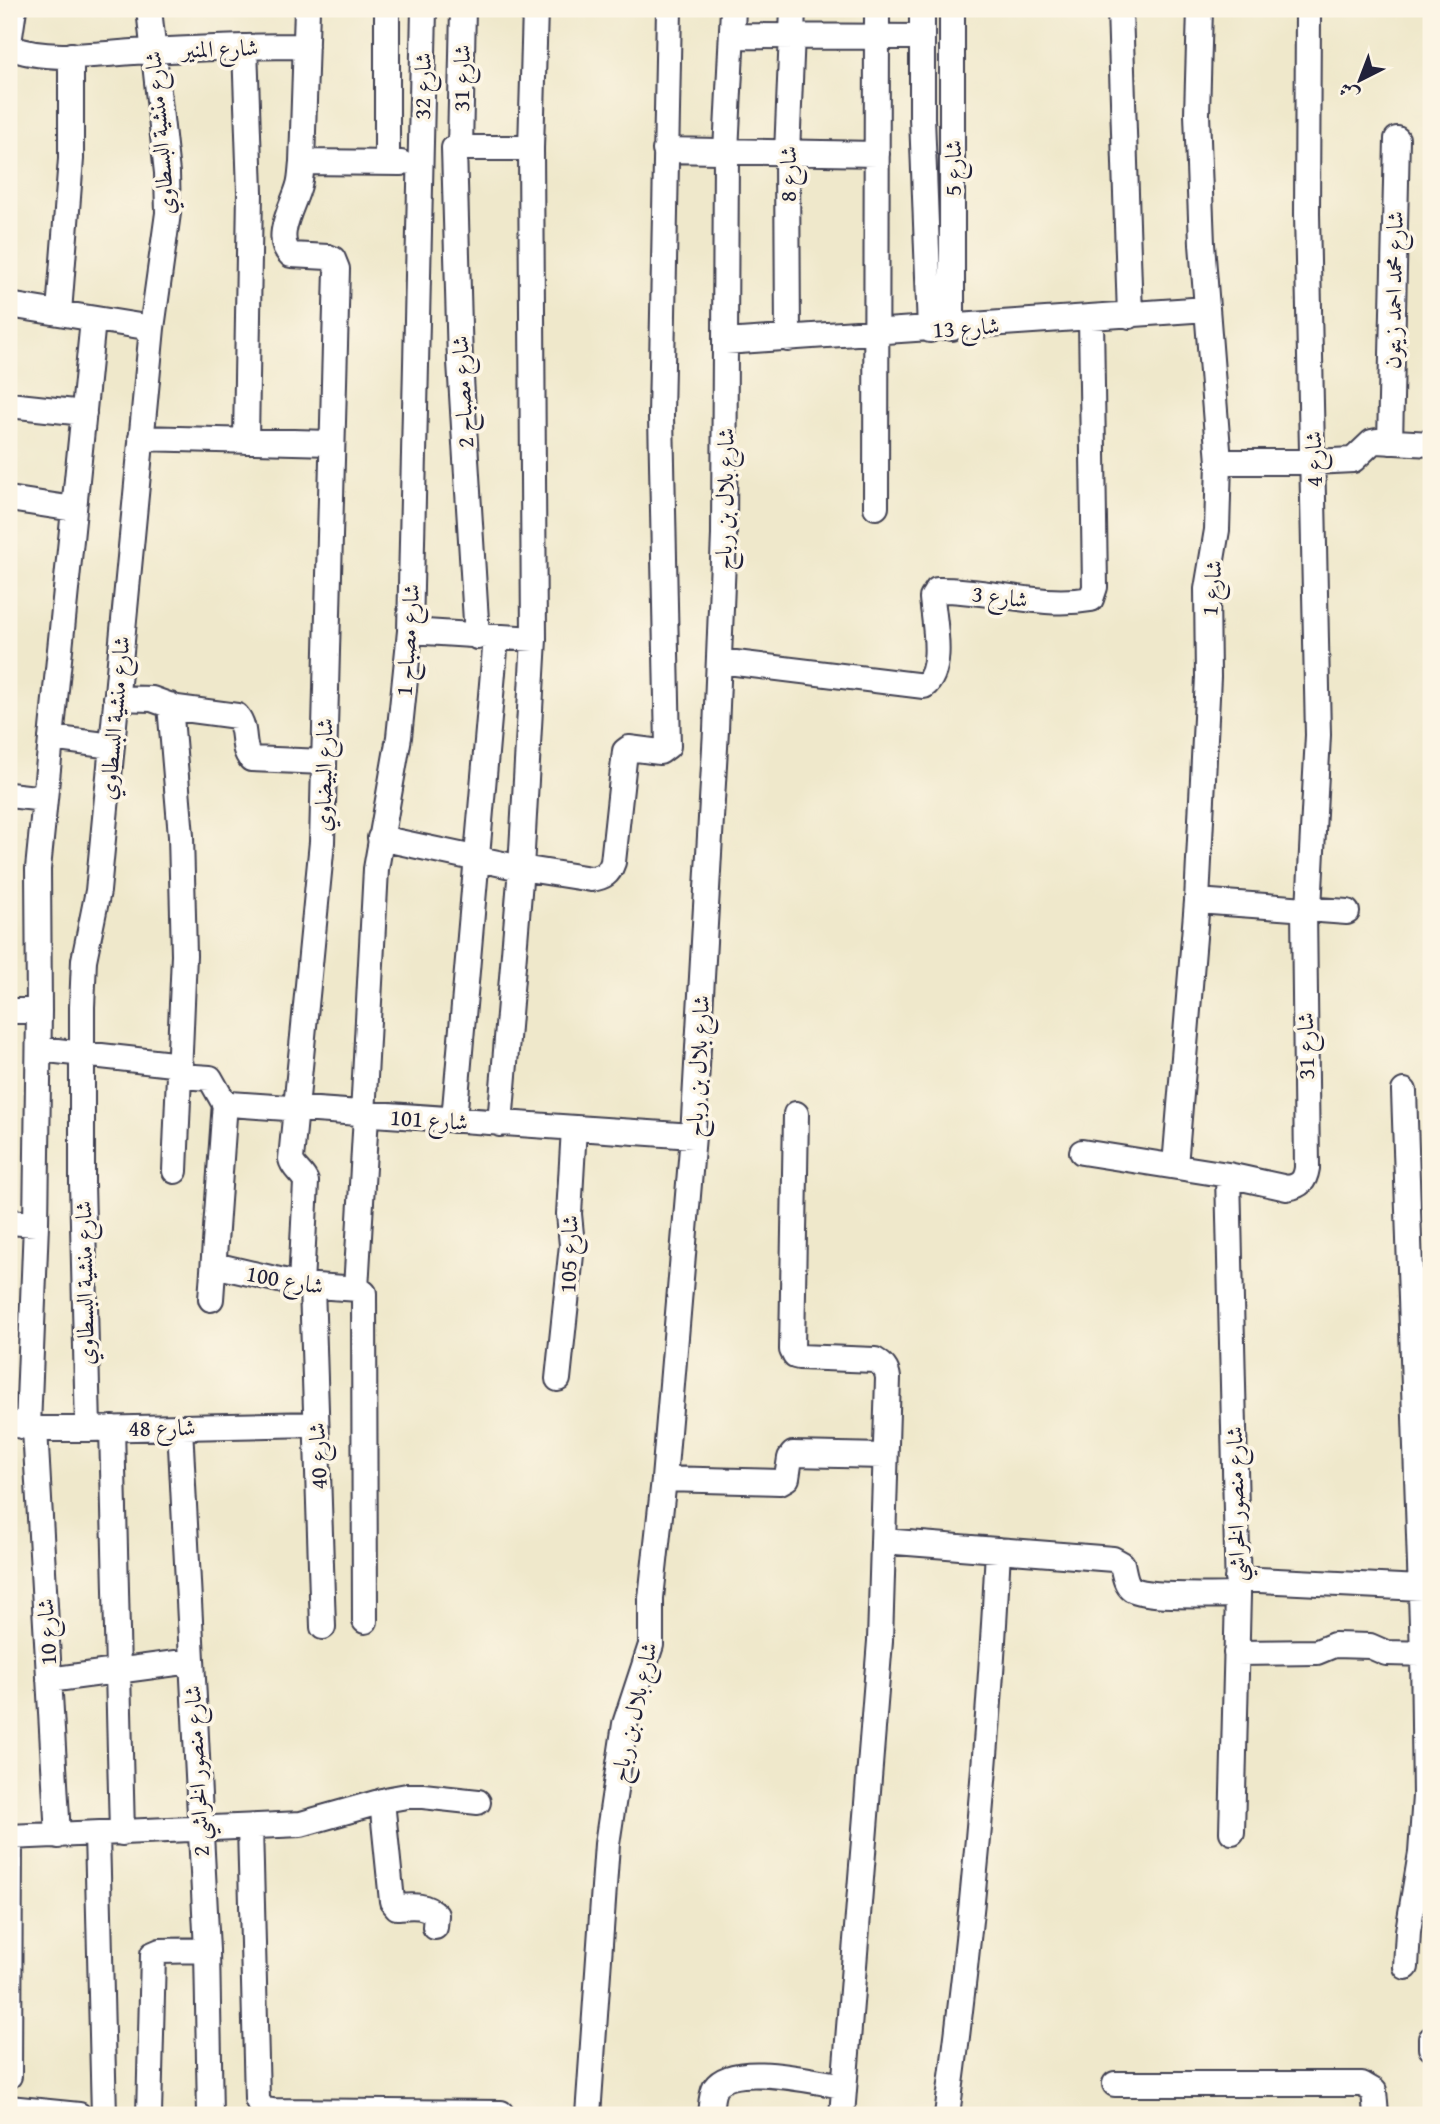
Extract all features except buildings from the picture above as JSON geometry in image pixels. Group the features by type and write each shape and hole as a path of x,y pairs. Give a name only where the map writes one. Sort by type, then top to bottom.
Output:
{"street":[{"path":"9,45 15,9"},
{"name":"شارع منشية البسطاوي","path":"122,1833 118,1670 82,1183 82,1054 84,960 98,891 152,328 168,213 167,173 149,9"},
{"path":"307,9 302,162 421,164 456,153 531,148"},
{"path":"387,9 387,163"},
{"name":"شارع 32","path":"421,164 424,9"},
{"name":"شارع 31","path":"456,153 463,9"},
{"path":"500,1124 521,868 534,639 531,148 536,9"},
{"path":"380,838 521,868 591,879 601,878 610,872 613,862 625,751 629,748 660,752 668,746 662,416 669,9"},
{"name":"شارع بلال بن رباح","path":"589,2115 607,1844 625,1724 651,1645 651,1598 664,1479 693,1136 724,535 726,152 733,9"},
{"name":"شارع 8","path":"788,339 787,153 793,9"},
{"path":"876,507 877,9"},
{"path":"922,9 922,117 941,329"},
{"name":"شارع 5","path":"941,329 952,9"},
{"path":"1120,9 1130,316"},
{"name":"شارع 1","path":"1175,1166 1197,901 1208,677 1208,589 1217,530 1219,462 1207,309 1197,114 1200,9"},
{"name":"شارع 4","path":"1307,908 1318,735 1307,214 1308,9"},
{"path":"732,36 922,37"},
{"name":"شارع المنير","path":"9,45 26,52 71,55 306,46"},
{"path":"245,47 250,192 246,441"},
{"path":"59,312 71,159 71,55"},
{"name":"شارع محمد احمد زيتون","path":"1390,442 1397,139"},
{"path":"665,150 877,154"},
{"name":"شارع مصباح 2","path":"454,1121 477,859 486,637 460,362 456,153"},
{"name":"شارع البيضاوي","path":"302,162 299,185 286,219 285,248 296,256 333,259 337,269 322,842 291,1159 306,1182 307,1285"},
{"name":"شارع مصباح 1","path":"356,1289 373,905 380,838 399,737 410,631 421,164"},
{"path":"9,304 152,328"},
{"name":"شارع 13","path":"725,342 1207,309"},
{"name":"شارع 3","path":"719,661 924,686 932,681 937,661 932,598 937,590 1024,600 1091,599 1095,587 1091,318"},
{"name":"شارع 10","path":"58,1836 49,1680 24,1426 36,1224 39,1049 37,898 93,320"},
{"path":"9,405 84,413"},
{"path":"141,438 331,443"},
{"path":"1219,462 1353,460 1372,442 1431,444"},
{"path":"9,499 74,509"},
{"path":"410,631 534,639"},
{"path":"116,698 152,699 170,705 237,716 243,726 246,752 251,760 324,762"},
{"path":"170,705 181,835 184,955 175,1171"},
{"path":"51,738 112,746"},
{"path":"9,795 45,799"},
{"path":"1197,901 1346,912"},
{"name":"شارع 31","path":"1228,1175 1287,1188 1296,1187 1302,1182 1307,1168 1307,908"},
{"path":"9,1011 39,1011"},
{"path":"39,1049 180,1070 210,1078 225,1102 212,1299"},
{"path":"1404,1091 1421,1588 1427,1654 1425,1796 1421,1853 1408,1931 1406,1967"},
{"name":"شارع 101","path":"225,1102 364,1115 693,1136"},
{"path":"796,1114 792,1350 799,1357 865,1359 882,1364 888,1378 880,1641 842,2115"},
{"name":"شارع 105","path":"558,1379 572,1245 569,1214 574,1128"},
{"path":"1082,1152 1228,1175"},
{"name":"شارع منصور الخراشي","path":"1228,1175 1237,1587 1232,1832"},
{"path":"9,1222 36,1224"},
{"name":"شارع 100","path":"214,1265 307,1285 356,1289"},
{"name":"شارع 40","path":"307,1285 316,1424 323,1627"},
{"path":"356,1289 362,1291 365,1297 365,1621"},
{"name":"شارع 48","path":"24,1426 100,1429 316,1424"},
{"name":"شارع منصور الخراشي 2","path":"180,1427 207,1950 210,2115"},
{"path":"664,1479 780,1482 788,1478 789,1460 793,1454 885,1456"},
{"path":"883,1541 1113,1559 1122,1564 1130,1587 1141,1591 1237,1587 1421,1588"},
{"path":"947,2115 961,2015 994,1633 998,1549"},
{"path":"1236,1653 1317,1653 1334,1644 1370,1646 1386,1653 1427,1654"},
{"path":"49,1680 191,1661"},
{"path":"9,2076 9,1837 301,1824 382,1801 423,1796 478,1802"},
{"path":"382,1801 392,1901 397,1907 418,1906 429,1909 436,1914 435,1927"},
{"path":"250,1827 257,2099 262,2109 501,2113"},
{"path":"97,1834 103,2115"},
{"path":"149,2115 153,1954 160,1951 207,1950"},
{"path":"1431,2039 1431,2048"},
{"path":"710,2115 713,2090 725,2078 750,2073 844,2086"},
{"path":"1115,2084 1362,2084 1374,2091 1376,2115"},
{"path":"9,2108 79,2115"}]}
